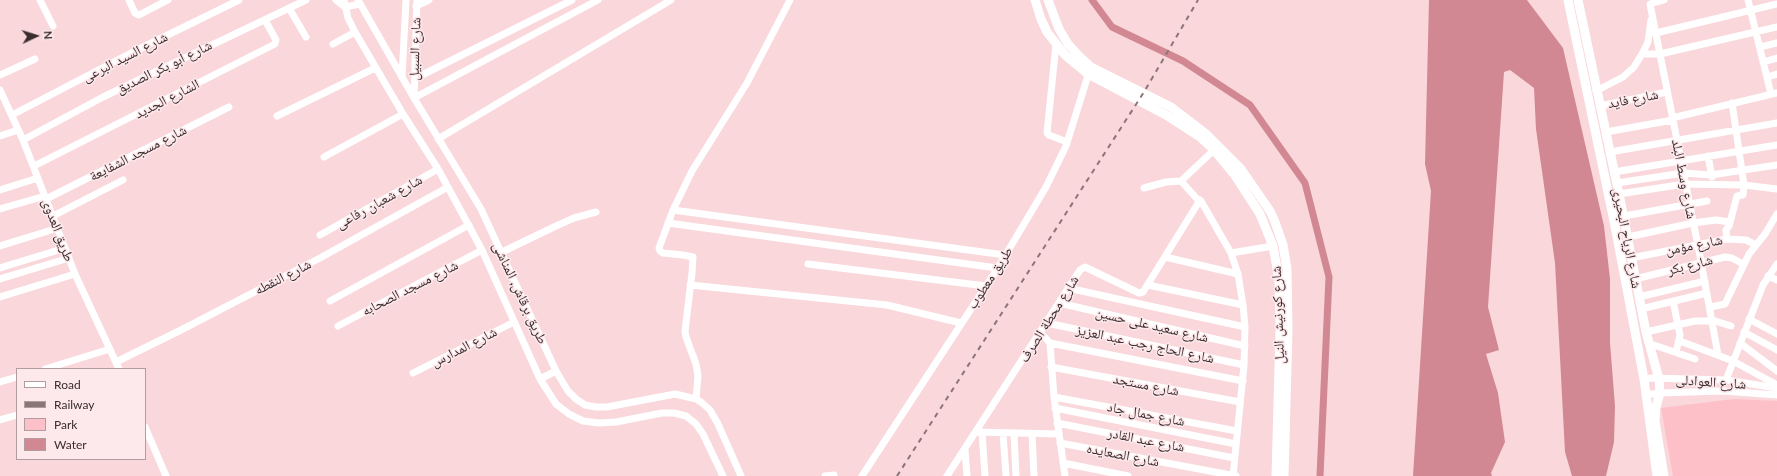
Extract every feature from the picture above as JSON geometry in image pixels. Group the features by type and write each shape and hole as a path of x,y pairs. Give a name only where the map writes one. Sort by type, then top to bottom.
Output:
{"main road":[{"name":"شارع كورنيش النيل","path":"1035,0 1041,19 1056,44 1076,65 1168,111 1188,119 1211,138 1245,175 1275,222 1283,245 1287,269 1288,330 1284,476"},
{"name":"شارع كورنيش النيل","path":"1048,0 1052,14 1068,44 1089,71"},
{"name":"شارع الرياح البحيرى","path":"1568,0 1615,226 1644,379 1657,476"},
{"name":"شارع الرياح البحيرى","path":"1578,0 1596,91 1624,216 1648,343 1659,379 1660,393 1655,415 1664,476"},
{"name":"شارع كورنيش النيل","path":"1168,111 1214,150 1246,190 1263,219 1273,246 1278,270 1280,330 1276,476"},
{"path":"1278,270 1287,269"}],"street":[{"path":"40,0 53,26"},
{"path":"128,0 136,13 140,15 168,0"},
{"name":"شارع السيد البرعى","path":"12,115 131,53 239,0"},
{"name":"شارع أبو بكر الصديق","path":"23,140 103,97 306,0"},
{"path":"336,0 345,3 359,2"},
{"name":"شارع السبيل","path":"402,77 406,0"},
{"path":"416,3 429,0"},
{"path":"424,74 572,0"},
{"path":"414,98 598,0"},
{"path":"438,139 671,0"},
{"path":"696,399 698,376 696,364 685,331 692,257 660,251 659,248 673,210 692,171 747,83 790,0"},
{"path":"1596,91 1623,77 1634,67 1648,42 1650,30 1649,2 1664,0"},
{"path":"1606,132 1673,119 1774,93 1767,77 1748,0"},
{"name":"طريق برقاش, المناشى","path":"359,2 438,139 477,203 502,252 556,371 568,391 576,399 585,404 596,407 607,407 675,394 696,399 710,410 718,424 741,476"},
{"name":"شارع وسط البلد","path":"1649,2 1698,244 1718,356"},
{"name":"طريق برقاش, المناشى","path":"345,3 348,18 355,32 403,114 438,169 469,225 482,250 540,379 556,404 569,414 584,421 599,423 616,422 662,413 674,413 686,416 696,424 703,434 724,476"},
{"name":"شارع السبيل","path":"414,98 416,3"},
{"path":"1656,33 1777,4"},
{"path":"289,8 306,37"},
{"name":"الشارع الجديد","path":"34,166 275,44 276,40 265,20"},
{"path":"1642,54 1660,54 1777,27"},
{"path":"332,44 355,32"},
{"path":"1760,47 1777,43"},
{"path":"1056,44 1047,133 1048,135 1067,142"},
{"path":"0,75 36,58"},
{"path":"1763,62 1777,58"},
{"path":"278,116 376,68"},
{"name":"طريق معطوب","path":"862,476 986,286 1050,180 1067,142 1089,71"},
{"path":"1767,77 1777,74"},
{"name":"طريق العدوى","path":"0,90 2,100 12,115 34,166 75,274 118,366"},
{"name":"شارع فايد","path":"1600,106 1667,92"},
{"path":"1727,238 1726,230 1738,196 1743,195 1744,185 1732,103"},
{"name":"شارع مسجد الشفايعة","path":"0,209 46,197 229,107"},
{"path":"324,156 403,114"},
{"path":"1610,152 1777,123"},
{"path":"0,136 18,130"},
{"path":"1614,172 1777,145"},
{"path":"1144,188 1166,182 1181,181 1214,150"},
{"path":"1708,156 1713,184"},
{"path":"1617,183 1683,173 1711,174 1777,165"},
{"name":"شارع شعبان رفاعى","path":"320,235 438,169"},
{"path":"0,190 38,178"},
{"path":"53,216 123,180"},
{"path":"1181,181 1198,200 1200,200 1231,254 1238,274 1244,305 1244,365 1234,458 1234,476"},
{"path":"1619,194 1685,184 1744,185 1777,189"},
{"name":"شارع النقطه","path":"118,366 181,330 320,258 448,187"},
{"path":"1200,200 1148,284 1244,305"},
{"path":"1624,216 1707,201"},
{"path":"673,210 1005,256"},
{"path":"502,252 568,221 596,212"},
{"path":"1710,307 1725,304 1748,254 1769,228 1777,214"},
{"path":"1628,237 1693,223 1716,220 1730,222"},
{"path":"668,223 997,268"},
{"path":"330,301 469,225"},
{"path":"0,246 58,228"},
{"name":"شارع مؤمن","path":"1631,258 1727,238 1746,240 1756,245"},
{"path":"1231,254 1273,246"},
{"path":"0,268 66,248"},
{"name":"شارع مسجد الصحابه","path":"338,326 482,250"},
{"path":"1165,257 1238,274"},
{"name":"شارع بكر","path":"1635,279 1701,262 1729,257 1743,264"},
{"path":"0,279 69,258"},
{"path":"808,264 986,286"},
{"path":"1726,380 1749,319 1768,276 1776,267"},
{"name":"شارع محطة الصرف","path":"947,476 965,450 980,432 1068,288 1083,268 1139,293 1144,291 1148,284"},
{"path":"0,297 75,274"},
{"path":"1768,276 1777,280"},
{"path":"1639,297 1705,281"},
{"path":"690,285 902,307 961,323"},
{"path":"1068,288 1245,327"},
{"path":"1641,309 1707,293"},
{"path":"1673,301 1680,341 1676,352"},
{"name":"شارع سعيد على حسين","path":"1059,303 1245,346"},
{"path":"1749,319 1777,332"},
{"path":"1646,332 1697,320 1712,320 1732,326"},
{"name":"شارع المدارس","path":"413,373 514,322"},
{"name":"شارع الحاج رجب عبد العزيز","path":"1047,323 1244,365"},
{"path":"1744,332 1777,350"},
{"path":"1041,333 1050,343 1242,381"},
{"path":"1680,341 1733,361 1777,385"},
{"path":"1050,343 1055,408 1065,476"},
{"path":"1648,343 1695,359"},
{"path":"1740,343 1777,371"},
{"path":"48,368 110,350"},
{"name":"شارع مستجد","path":"1051,367 1240,402"},
{"path":"540,379 556,371"},
{"path":"0,382 16,377"},
{"name":"شارع العوادلى","path":"1644,379 1726,380 1777,388"},
{"name":"شارع العوادلى","path":"1646,395 1660,393 1723,392 1777,395"},
{"name":"شارع جمال جاد","path":"1054,397 1237,431"},
{"path":"1055,408 1236,444"},
{"path":"0,420 16,415"},
{"name":"شارع عبد القادر","path":"1057,423 1234,458"},
{"path":"146,430 166,476"},
{"path":"985,476 980,432 1059,434"},
{"path":"1003,433 1006,476"},
{"path":"1014,433 1016,476"},
{"path":"1032,434 1034,476"},
{"name":"شارع الصعايده","path":"1060,443 1234,476"},
{"path":"965,450 967,476"},
{"path":"1063,463 1128,476"},
{"path":"826,476 834,475"}],"green space":[{"path":"1734,399 1777,401 1777,476 1673,476 1661,408"}],"water":[{"path":"1429,0 1527,0 1563,48 1604,226 1610,279 1610,343 1615,406 1614,442 1606,476 1572,476 1565,452 1555,263 1536,129 1534,88 1510,70 1504,72 1488,307 1499,350 1486,354 1498,393 1505,442 1491,473 1492,476 1413,476 1431,191 1425,164"}],"waterway":[{"path":"1092,0 1112,27 1183,61 1250,105 1305,183 1329,277 1320,476"}],"railway":[{"path":"897,476 1144,92 1198,0"}]}
